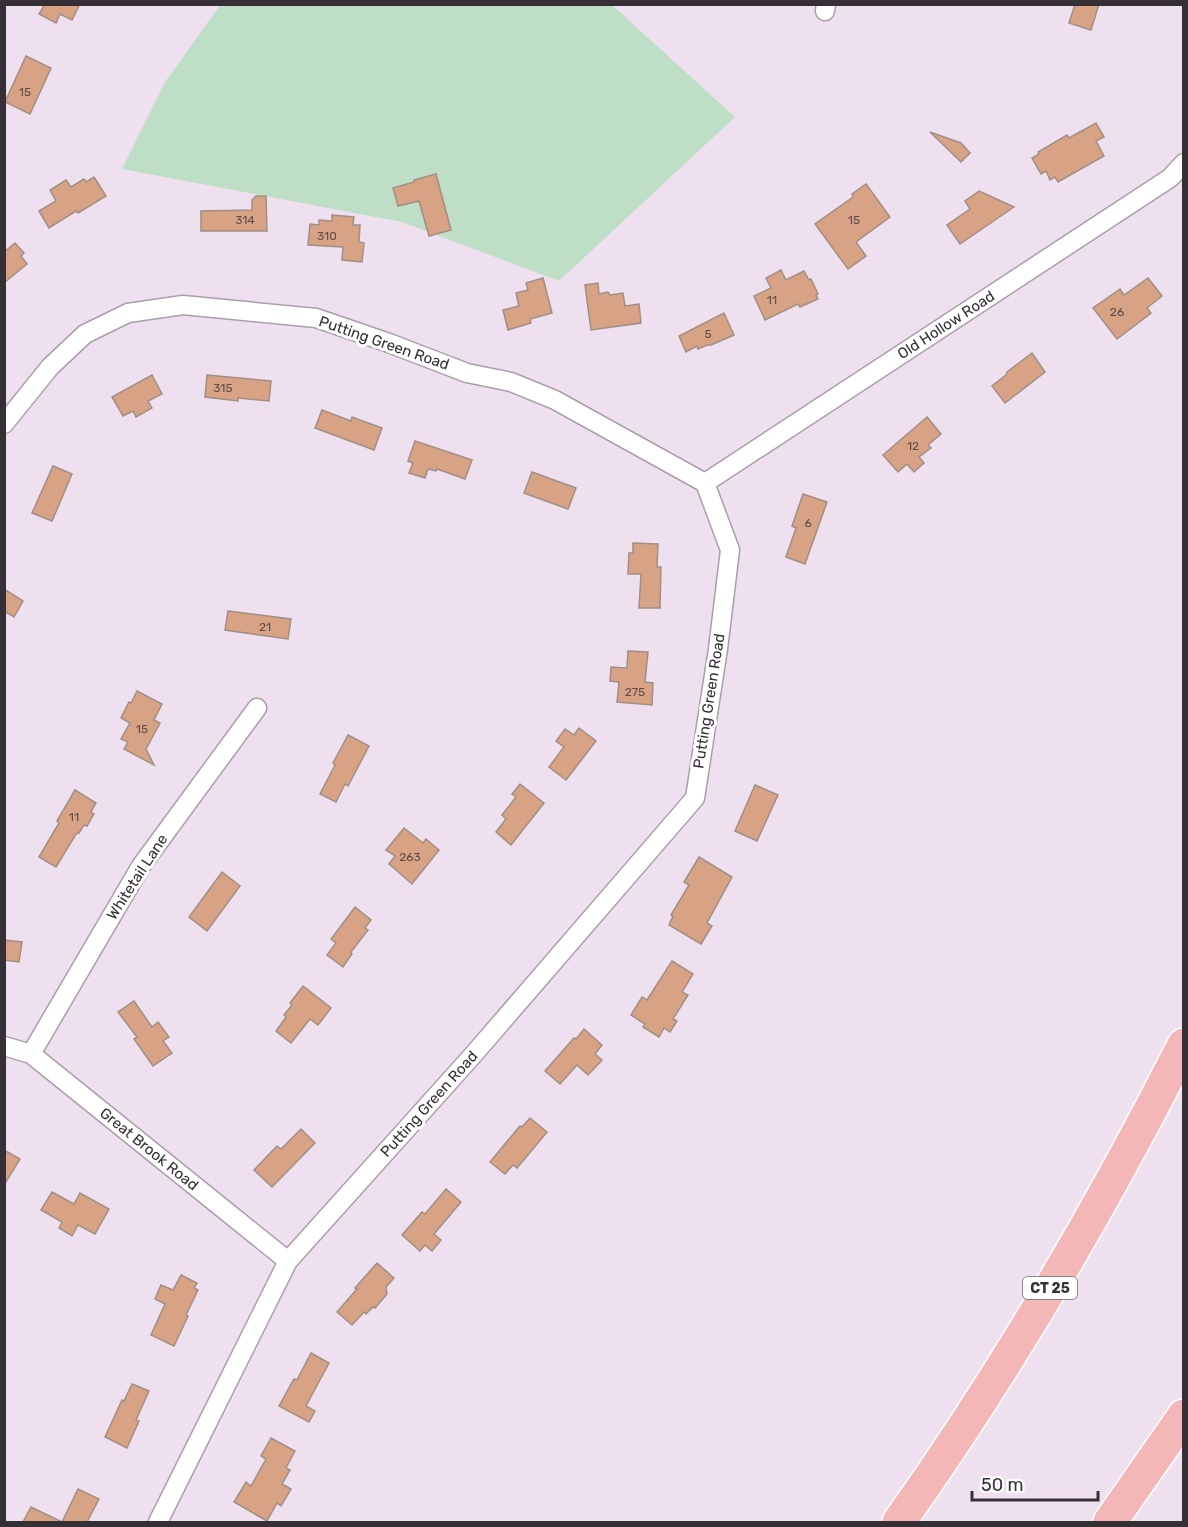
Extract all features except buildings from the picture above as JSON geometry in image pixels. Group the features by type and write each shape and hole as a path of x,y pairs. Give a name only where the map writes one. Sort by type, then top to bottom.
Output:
{"highway":[{"name":"CT 25","path":"899,1522 974,1410 1053,1283 1134,1140 1184,1045"},
{"path":"1110,1522 1184,1416"}],"street":[{"name":"Old Hollow Road","path":"705,483 1170,178 1184,163"},
{"name":"Putting Green Road","path":"4,424 50,367 84,334 128,313 183,305 316,318 467,373 511,382 555,400 705,483 730,550 718,649 695,798 473,1055 288,1261 158,1522"},
{"name":"Whitetail Lane","path":"31,1054 141,866 257,708"},
{"name":"Great Brook Road","path":"4,1046 31,1054 288,1261"}],"green space":[{"path":"220,5 612,5 735,117 559,281 402,222 122,169 165,82"}]}
